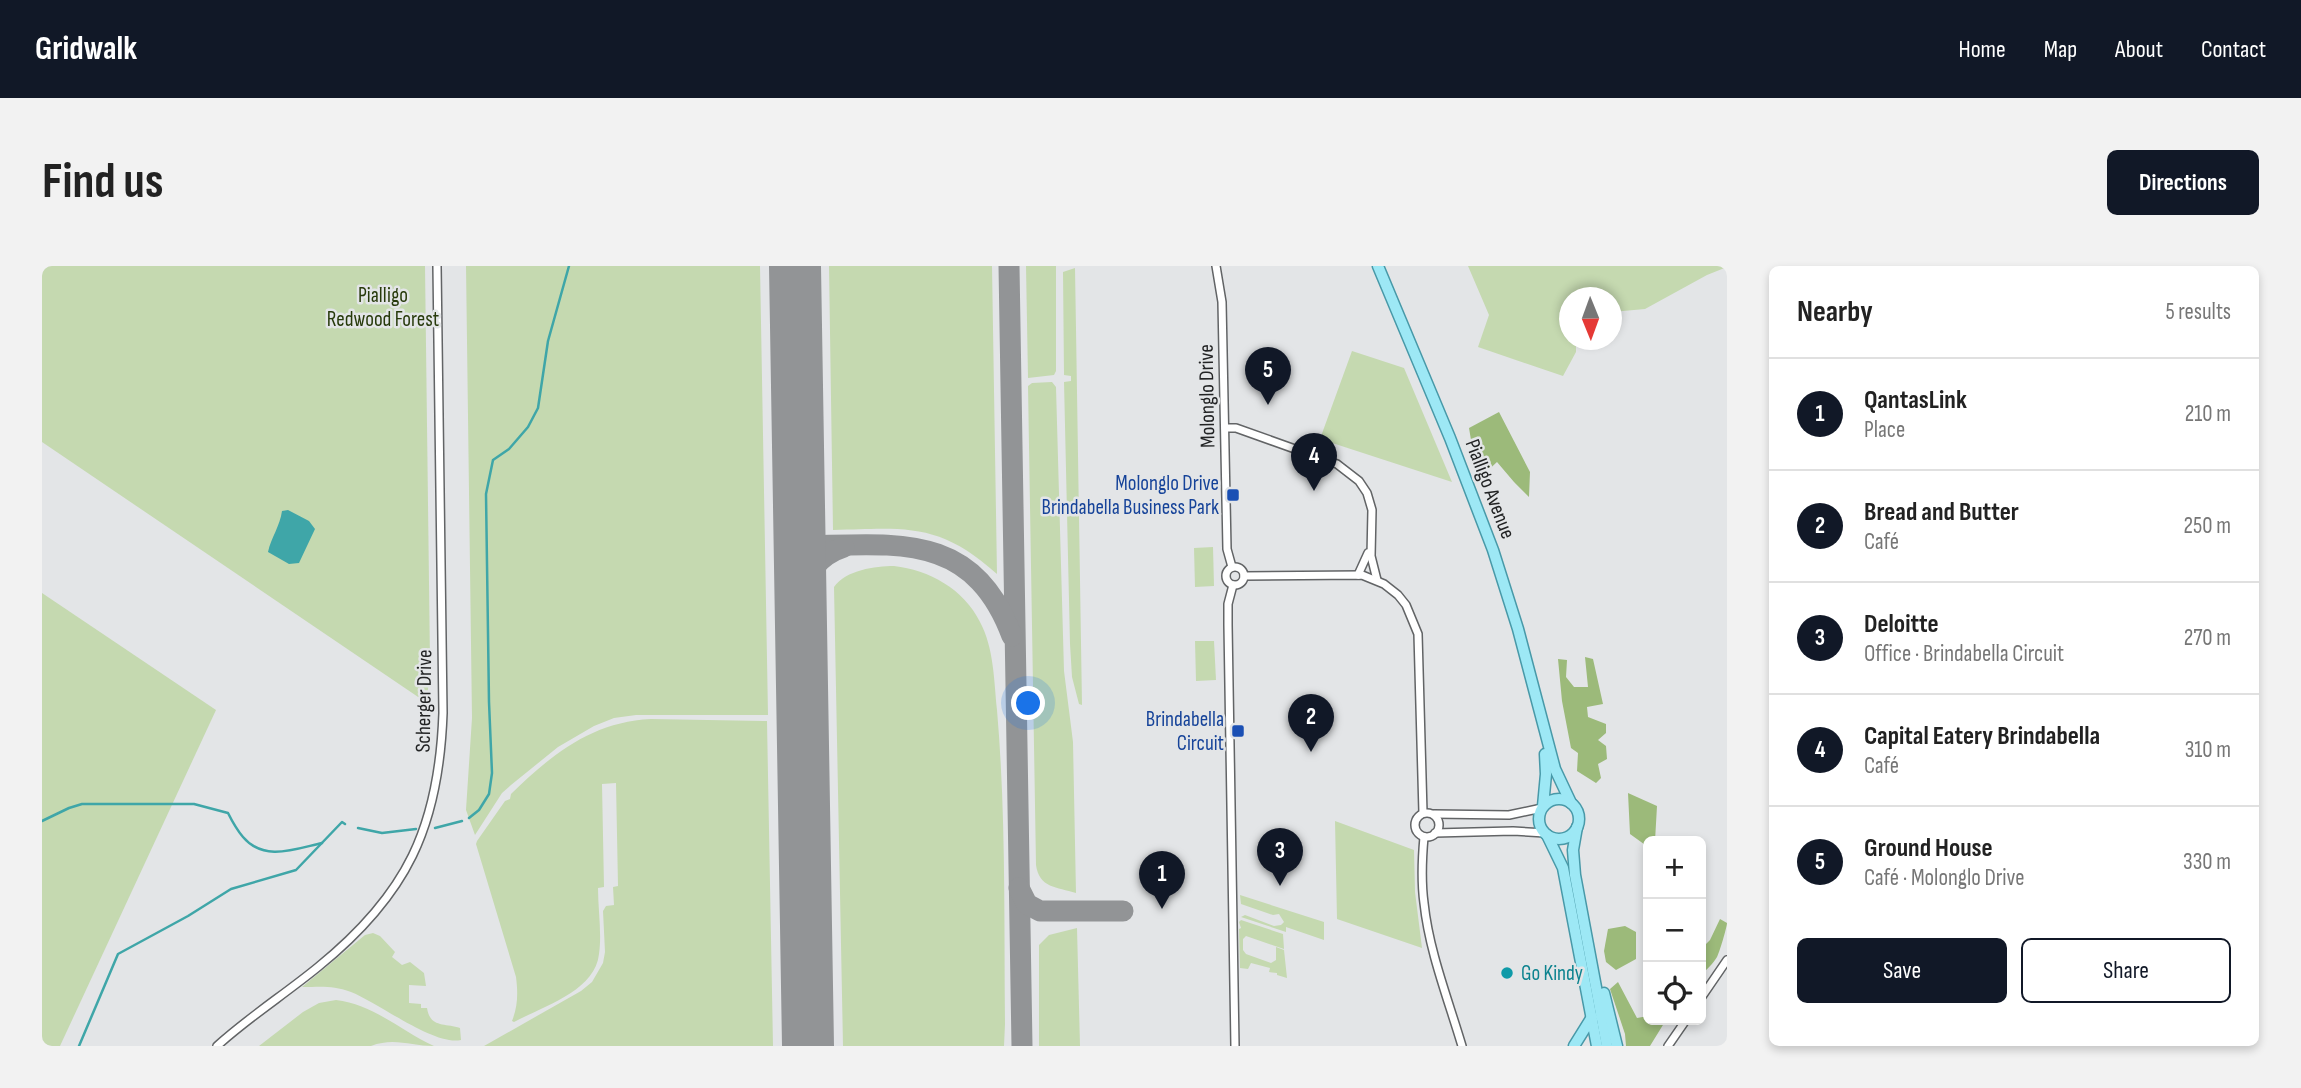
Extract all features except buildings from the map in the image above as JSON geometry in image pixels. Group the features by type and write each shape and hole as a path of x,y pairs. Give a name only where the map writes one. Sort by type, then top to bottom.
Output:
{"main road":[{"name":"Pialligo Avenue","path":"1378,266 1455,449 1493,550 1518,629 1556,776 1571,803"},
{"name":"Pialligo Avenue","path":"1542,807 1546,774 1544,733"},
{"path":"1597,1046 1563,868 1539,821 1542,807 1556,799 1571,803 1577,811 1573,853 1607,1046"},
{"path":"1546,834 1559,839 1566,837 1577,827"},
{"path":"1581,906 1593,937 1617,1046"},
{"path":"1574,1046 1592,1017"}],"street":[{"name":"Scherger Drive","path":"217,1046 324,962 360,929 386,900 402,876 427,824 440,763 443,713 437,266"},
{"name":"Molonglo Drive","path":"1216,266 1222,302 1227,549 1232,567"},
{"path":"1225,428 1236,428 1347,470 1363,487 1369,499 1372,514 1372,567 1377,580"},
{"path":"1359,575 1370,545"},
{"path":"1232,567 1240,568 1244,576 1240,584 1233,585 1227,581 1226,575 1232,567"},
{"path":"1244,576 1359,575 1377,580 1398,595 1406,605 1418,634 1423,813"},
{"path":"1233,585 1228,604 1228,625 1235,1046"},
{"path":"1424,837 1416,831 1414,825 1423,813 1509,815 1542,807"},
{"path":"1434,814 1439,825 1435,833"},
{"path":"1424,837 1435,833 1513,831 1546,834"},
{"path":"1424,837 1422,868 1425,912 1462,1046"},
{"path":"1706,991 1727,960"},
{"path":"1668,1046 1683,1025"}],"green space":[{"name":"Pialligo Redwood Forest","path":"42,266 425,266 430,662 427,703 42,442"},
{"path":"466,266 760,266 768,715 636,715 614,718 594,726 558,747 502,793 475,835 466,810 472,718"},
{"path":"829,266 992,266 997,574 957,545 921,532 902,529 833,530"},
{"path":"1026,266 1056,266 1054,375 1028,378"},
{"path":"1468,266 1727,266 1645,309 1622,311 1622,287 1559,287 1559,350 1576,350 1563,376 1478,347 1489,315"},
{"path":"1075,268 1082,705 1079,704 1072,677 1070,644 1064,382 1071,381 1071,376 1064,375 1063,272"},
{"path":"1352,351 1404,368 1452,482 1320,439"},
{"path":"1052,382 1056,387 1064,671 1073,742 1076,893 1045,882 1036,865 1028,386 1032,383"},
{"path":"1499,412 1530,472 1529,497 1497,462 1482,476 1473,452 1469,428"},
{"path":"1213,547 1214,586 1195,587 1194,548"},
{"path":"894,566 932,577 965,600 985,632 991,654 1002,788 1004,1046 843,1046 834,587 853,573"},
{"path":"42,593 216,710 60,1046 42,1046"},
{"path":"1195,641 1214,641 1216,680 1196,681"},
{"path":"1585,657 1593,659 1603,704 1587,707 1588,717 1606,724 1606,733 1598,740 1606,746 1607,759 1598,764 1601,778 1596,783 1577,771 1578,753 1571,748 1562,701 1558,659 1567,660 1566,677 1574,687 1588,687"},
{"path":"651,719 767,721 773,1046 484,1046 581,991 592,982 603,963 603,911 606,906 614,905 613,887 618,886 616,783 602,784 604,887 598,888 600,938 595,967 578,988 514,1022 516,977 477,841 505,801 510,799 511,794 558,753 610,726"},
{"path":"1628,793 1657,806 1655,836 1643,836 1643,843 1630,834"},
{"path":"1335,821 1414,850 1415,892 1422,948 1337,919"},
{"path":"1240,895 1324,922 1324,940 1286,927 1286,932 1241,917 1245,915 1274,926 1284,922 1279,914 1273,915 1241,904"},
{"path":"1720,919 1727,923 1717,957 1706,970 1706,944"},
{"path":"1241,920 1283,934 1284,949 1246,936 1243,939 1243,950 1246,954 1271,963 1276,960 1276,947 1284,950 1287,978 1269,972 1270,968 1251,963 1248,969 1240,968"},
{"path":"1625,926 1636,932 1636,959 1616,970 1606,962 1604,951 1608,929"},
{"path":"1077,928 1080,1046 1039,1046 1039,945 1049,935"},
{"path":"373,933 380,936 395,952 392,957 402,965 410,962 424,973 426,986 409,985 409,1003 421,1004 421,1008 427,1008 431,1019 439,1024 460,1028 461,1040 436,1037 351,992 332,987 302,987 365,935"},
{"path":"1618,982 1637,1018 1643,1017 1643,1025 1663,1025 1650,1046 1626,1046 1625,1034 1610,989"},
{"path":"336,1000 375,1012 434,1046 395,1042 371,1046 259,1046 303,1012 319,1003"}],"water":[{"path":"288,510 309,521 315,529 299,563 289,564 268,552 282,511"}],"waterway":[{"path":"469,818 479,810 489,794 492,773 486,494 493,460 509,449 528,427 538,408 548,341 569,266"},
{"path":"42,821 82,804 194,804 228,813 243,837 260,849 280,852 322,843"},
{"path":"435,828 462,821"},
{"path":"79,1046 118,954 231,889 296,870 342,822 345,824"},
{"path":"358,828 382,833 416,829"}],"taxiway":[{"path":"1009,266 1022,1046"},
{"path":"799,546 897,546 926,550 952,560 975,577 995,601 1012,636"},
{"path":"800,600 805,582 814,567 827,555 844,547"},
{"path":"1019,888 1027,904 1040,911 1123,911"}],"runway":[{"path":"795,266 808,1046"}],"place":[{"name":"Ground House","path":"1268,405"},
{"name":"Capital Eatery Brindabella","path":"1314,491"},
{"name":"Molonglo Drive Brindabella Business Park","path":"1233,495"},
{"name":"Brindabella Circuit","path":"1238,731"},
{"name":"Bread and Butter","path":"1311,752"},
{"name":"Deloitte","path":"1280,886"},
{"name":"QantasLink","path":"1162,909"},
{"name":"Go Kindy","path":"1507,973"}]}
